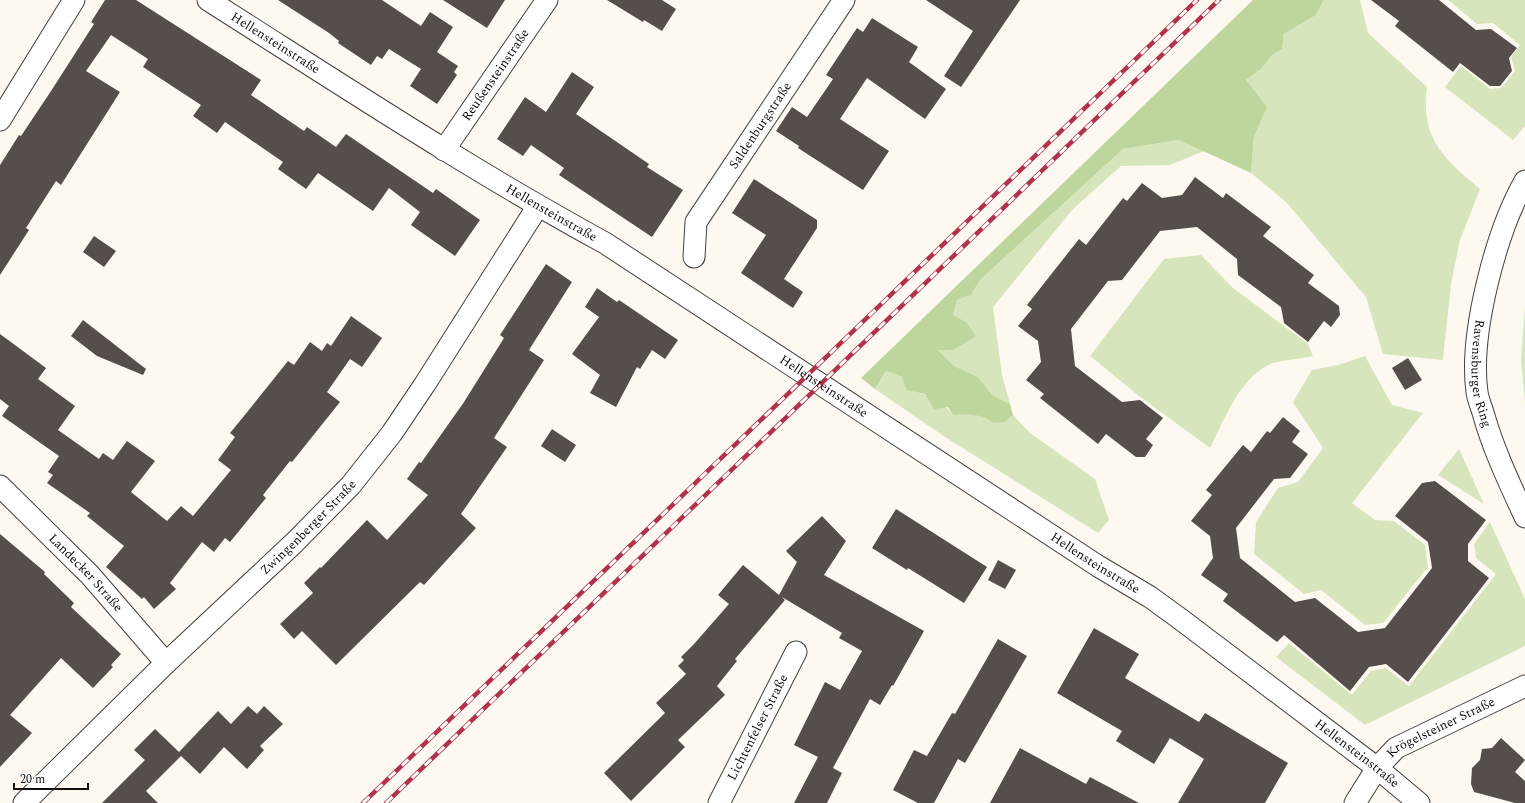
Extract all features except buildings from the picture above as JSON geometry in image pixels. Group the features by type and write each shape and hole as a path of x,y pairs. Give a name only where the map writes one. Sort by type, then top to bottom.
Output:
{"street":[{"path":"0,120 74,0"},
{"name":"Hellensteinstraße","path":"208,0 444,150 538,206 605,243 1098,566 1150,597 1256,674 1377,768 1419,803"},
{"name":"Reußensteinstraße","path":"444,150 547,0"},
{"name":"Saldenburgstraße","path":"694,257 696,222 844,0"},
{"name":"Ravensburger Ring","path":"1525,181 1513,203 1501,233 1479,325 1477,356 1477,393 1501,464 1525,517"},
{"name":"Zwingenberger Straße","path":"24,803 166,663 295,542 351,485 392,433 421,390 538,206"},
{"name":"Landecker Straße","path":"0,486 90,575 166,663"},
{"name":"Lichtenfelser Straße","path":"719,803 796,652"},
{"name":"Krögelsteiner Straße","path":"1355,803 1377,768 1396,748 1525,686"}],"green space":[{"path":"1253,0 1324,0 1316,15 1284,34 1282,49 1272,55 1261,69 1246,80 1267,107 1254,136 1251,173 1179,140 1123,149 980,280 971,295 957,300 953,315 966,322 976,336 953,350 938,350 954,366 978,377 992,395 1010,404 1013,415 1005,422 993,423 979,416 953,415 948,407 934,409 925,394 906,390 902,377 886,371 875,389 861,378"},
{"path":"1324,0 1360,0 1368,33 1427,87 1427,120 1431,134 1437,146 1456,168 1480,189 1460,240 1451,284 1443,360 1383,354 1366,297 1287,203 1251,173 1254,136 1266,107 1246,80 1261,69 1272,55 1282,49 1284,34 1316,15"},
{"path":"1448,0 1525,0 1525,126 1513,140 1445,87 1461,66 1490,89 1501,88 1515,71 1511,57 1520,45 1493,23 1477,24"},
{"path":"1179,140 1204,151 1170,165 1121,166 1073,209 993,307 1002,375 1010,404 992,395 978,377 954,366 938,350 953,350 966,322 953,315 957,300 971,295 980,280 1123,149"},
{"path":"1201,255 1233,288 1308,344 1313,356 1272,363 1258,372 1248,381 1233,402 1210,448 1139,396 1090,356 1164,259"},
{"path":"1525,306 1525,404 1521,359"},
{"path":"1365,356 1392,405 1423,413 1352,503 1375,520 1394,521 1425,545 1428,567 1383,623 1365,625 1321,590 1304,594 1254,554 1256,522 1278,488 1298,482 1323,448 1293,402 1312,370 1338,365"},
{"path":"886,371 902,377 906,390 919,393 938,401 949,409 953,415 976,415 1005,422 1013,415 1030,433 1095,479 1109,520 1098,533 945,437 875,389"},
{"path":"1459,449 1484,504 1438,475"},
{"path":"1490,522 1525,599 1525,646 1365,725 1276,657 1289,643 1352,695 1371,671 1386,668 1409,686 1496,574 1476,558 1474,544"}],"railway":[{"path":"363,803 1197,0"},
{"path":"386,803 1219,0"}]}
